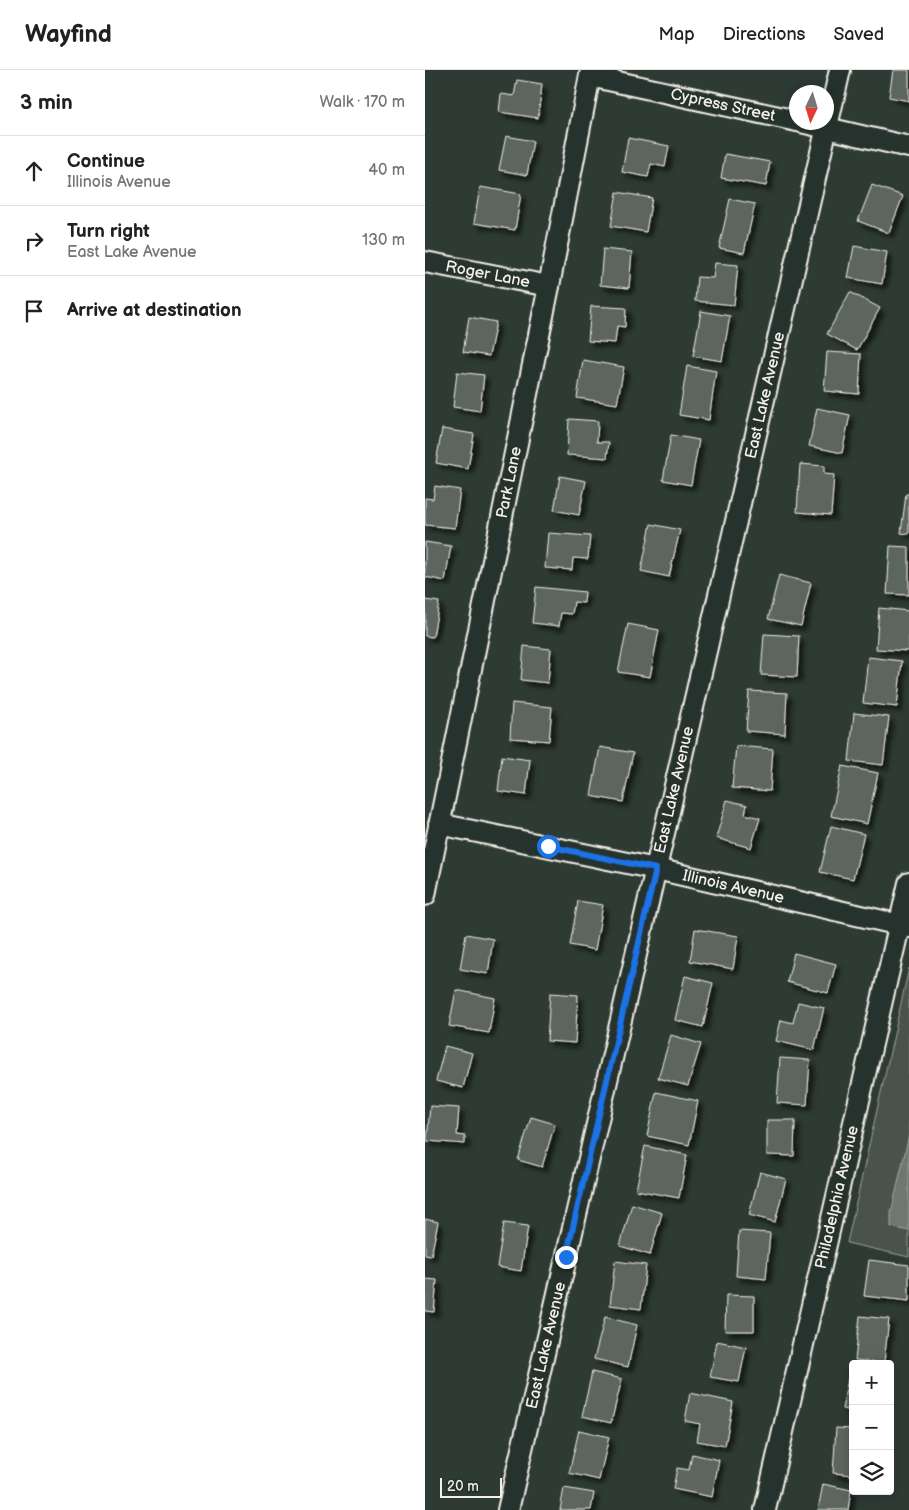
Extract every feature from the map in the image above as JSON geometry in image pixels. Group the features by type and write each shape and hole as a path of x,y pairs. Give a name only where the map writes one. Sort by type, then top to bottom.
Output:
{"street":[{"name":"East Lake Avenue","path":"834,97 840,70"},
{"name":"Cypress Street","path":"590,73 789,120"},
{"name":"Park Lane","path":"425,895 549,286 590,73"},
{"name":"East Lake Avenue","path":"508,1510 827,130"},
{"path":"834,130 909,147"},
{"name":"Roger Lane","path":"425,262 549,286"},
{"name":"Illinois Avenue","path":"439,824 656,869 904,926"},
{"name":"Philadelphia Avenue","path":"765,1510 904,926 909,883"}],"shaded area":[{"path":"909,968 909,1257 847,1243"},
{"path":"909,1135 909,1231 891,1227 891,1213"}],"building":[{"path":"893,70 909,70 909,101 889,97"},
{"path":"517,80 542,84 538,118 499,112 501,94 514,96"},
{"path":"506,136 533,141 527,175 499,170"},
{"path":"628,138 669,146 665,167 651,164 648,177 622,172"},
{"path":"725,154 770,162 766,186 721,178"},
{"path":"872,185 903,196 889,233 858,221"},
{"path":"480,187 521,194 515,230 474,223"},
{"path":"617,192 652,198 646,232 611,226"},
{"path":"730,199 755,204 744,253 719,248"},
{"path":"854,246 887,252 882,284 848,278"},
{"path":"603,249 632,252 629,288 600,285"},
{"path":"715,263 738,265 734,305 695,301 697,277 713,278"},
{"path":"850,292 880,308 857,350 827,334"},
{"path":"591,306 626,308 625,327 617,326 615,343 588,341"},
{"path":"701,311 730,316 722,361 693,356"},
{"path":"469,317 496,322 489,356 463,352"},
{"path":"827,352 861,354 859,394 824,391"},
{"path":"583,360 624,367 617,404 577,398"},
{"path":"687,366 716,371 709,420 679,415"},
{"path":"457,372 484,375 480,411 453,407"},
{"path":"817,408 850,415 842,453 809,446"},
{"path":"569,419 598,421 597,442 609,442 607,458 567,455"},
{"path":"442,429 474,434 468,469 436,463"},
{"path":"671,435 699,440 691,485 663,480"},
{"path":"800,464 824,466 824,474 834,475 831,515 797,512"},
{"path":"560,476 586,481 579,515 554,510"},
{"path":"435,486 460,490 455,528 425,525 425,498 433,499"},
{"path":"906,494 909,494 909,534 901,533"},
{"path":"651,524 680,530 669,577 641,571"},
{"path":"548,533 590,536 588,559 573,558 572,570 545,568"},
{"path":"425,542 451,546 445,581 425,577"},
{"path":"890,546 909,547 909,595 887,594"},
{"path":"779,575 811,583 801,626 768,619"},
{"path":"536,587 585,592 584,603 574,602 572,614 561,613 559,626 532,623"},
{"path":"425,600 439,602 433,637 425,636"},
{"path":"879,608 909,611 909,651 876,649"},
{"path":"628,624 659,630 650,677 618,672"},
{"path":"764,634 799,636 797,677 761,675"},
{"path":"524,646 551,649 548,683 521,680"},
{"path":"868,657 902,661 897,707 863,703"},
{"path":"749,691 787,693 785,734 746,731"},
{"path":"512,703 552,707 549,741 510,738"},
{"path":"854,713 889,717 883,765 849,761"},
{"path":"736,746 773,749 770,791 732,788"},
{"path":"600,747 633,753 623,802 591,796"},
{"path":"502,756 530,760 526,795 498,791"},
{"path":"842,766 878,773 867,824 831,816"},
{"path":"727,800 747,805 745,814 760,818 751,848 716,838"},
{"path":"831,826 864,834 853,879 820,872"},
{"path":"578,901 603,905 595,950 570,945"},
{"path":"695,929 738,936 733,969 690,961"},
{"path":"466,934 493,939 488,974 460,969"},
{"path":"794,953 836,964 828,993 787,982"},
{"path":"685,976 713,983 703,1027 675,1020"},
{"path":"456,990 495,998 489,1033 449,1026"},
{"path":"550,993 578,995 575,1043 547,1041"},
{"path":"798,1002 824,1008 814,1050 776,1041 781,1020 793,1023"},
{"path":"671,1035 701,1044 688,1086 658,1078"},
{"path":"445,1046 472,1053 463,1088 436,1081"},
{"path":"780,1058 810,1060 807,1105 777,1103"},
{"path":"656,1092 698,1101 689,1145 647,1136"},
{"path":"430,1106 459,1108 457,1135 465,1136 465,1144 427,1141"},
{"path":"531,1117 555,1124 542,1167 518,1160"},
{"path":"767,1120 795,1120 794,1156 767,1155"},
{"path":"645,1146 687,1155 679,1198 636,1190"},
{"path":"760,1172 786,1179 775,1222 749,1215"},
{"path":"632,1204 662,1213 650,1255 620,1246"},
{"path":"425,1219 438,1222 431,1256 425,1255"},
{"path":"504,1223 528,1226 521,1271 497,1267"},
{"path":"739,1231 770,1233 766,1279 736,1276"},
{"path":"869,1260 909,1265 909,1301 864,1296"},
{"path":"615,1261 646,1265 641,1309 610,1305"},
{"path":"425,1279 437,1280 434,1312 425,1311"},
{"path":"726,1295 754,1296 754,1331 725,1331"},
{"path":"860,1316 889,1319 884,1360 855,1360"},
{"path":"605,1317 637,1325 628,1367 594,1359"},
{"path":"717,1341 746,1347 739,1382 710,1377"},
{"path":"592,1372 622,1379 611,1423 582,1416"},
{"path":"849,1374 849,1410 842,1409"},
{"path":"690,1393 733,1402 725,1446 697,1441 700,1424 685,1421"},
{"path":"836,1428 849,1429 849,1475 833,1473"},
{"path":"579,1430 609,1437 599,1480 569,1473"},
{"path":"692,1454 719,1460 712,1497 673,1489 677,1468 689,1470"},
{"path":"823,1484 849,1490 850,1495 848,1510 818,1510"},
{"path":"564,1488 594,1493 591,1510 560,1510"}],"route":[{"path":"548,846 656,869 566,1257"}]}
